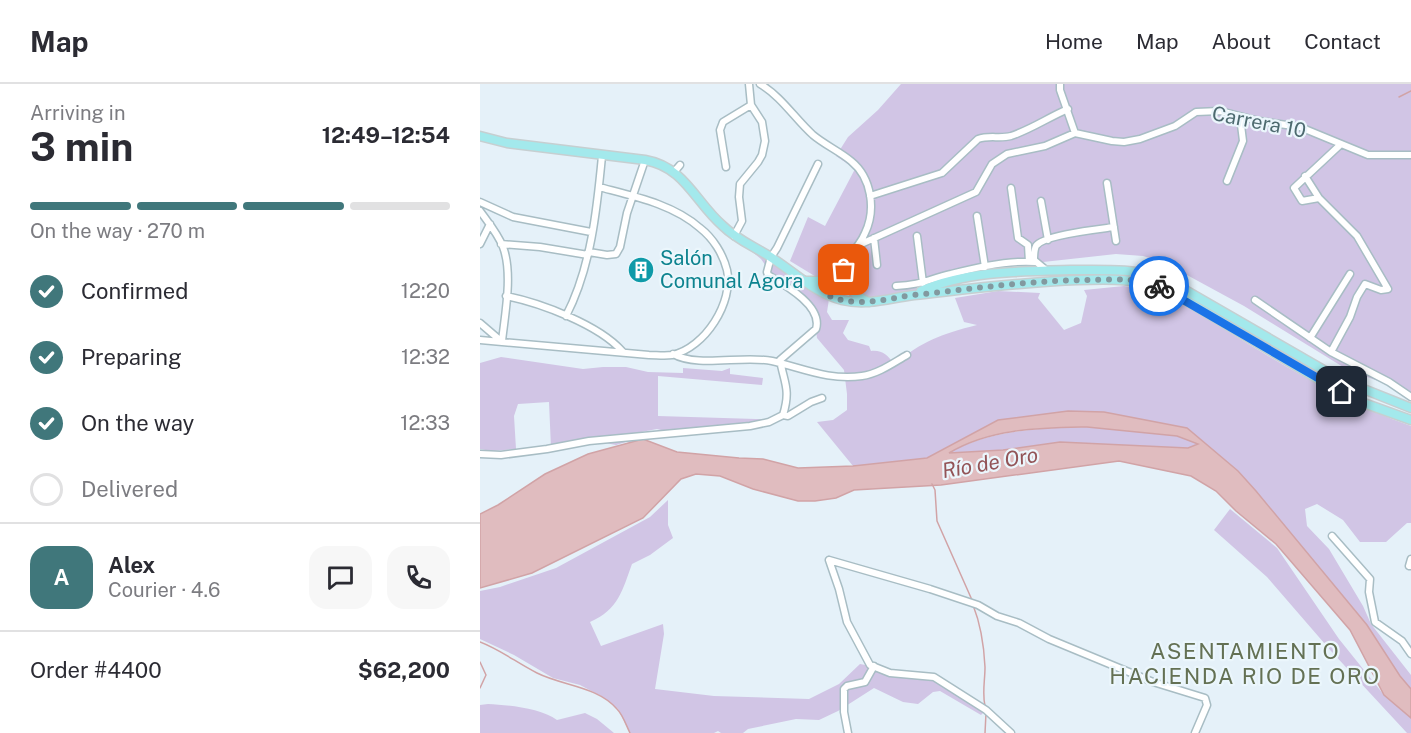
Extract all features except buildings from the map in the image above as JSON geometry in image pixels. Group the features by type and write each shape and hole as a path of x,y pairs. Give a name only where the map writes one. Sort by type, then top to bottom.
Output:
{"highway":[{"path":"480,136 507,143 645,160 677,168 711,214 734,236 771,257 825,294 850,302 872,302 1033,281 1115,279 1146,282 1167,290 1358,401 1411,420"},
{"path":"845,261 844,274 849,287 859,297 872,302"},
{"path":"913,295 935,286 1006,272 1119,270 1145,273 1166,279 1333,376 1411,408"},
{"path":"798,277 818,282 834,274"}],"street":[{"path":"734,236 742,221 740,184 758,162 765,141 762,122 751,105 749,84"},
{"path":"760,84 776,96 812,134 854,163 867,183 872,204 866,233 827,284 825,294"},
{"path":"869,220 875,230 881,233 886,231 976,192 992,164 1000,157 1018,150 1045,146 1075,133 1060,84"},
{"path":"726,167 721,125 751,105"},
{"path":"870,196 942,173 978,139 1008,137 1040,125 1051,116 1068,109"},
{"name":"Carrera 10","path":"1075,133 1124,142 1163,132 1196,112 1220,111 1240,117 1299,127 1368,155 1411,155"},
{"path":"1227,182 1243,141 1240,117"},
{"path":"1319,198 1302,201 1294,188 1340,145"},
{"path":"566,316 583,274 588,254 602,156"},
{"path":"501,244 588,254 616,254 645,160"},
{"path":"783,415 788,401 784,372 780,364 783,356 816,329 818,322 814,312 799,296 766,272 771,257 818,164"},
{"path":"1305,176 1319,198 1357,236 1388,290 1365,284 1331,352"},
{"path":"1107,183 1116,241"},
{"path":"480,340 649,355 673,354 692,345 708,333 721,313 727,281 727,271 720,253 700,228 686,218 665,207 599,187"},
{"path":"1011,188 1018,238 1028,245 1032,262"},
{"path":"1041,201 1048,240"},
{"path":"480,202 513,217 591,232"},
{"path":"480,211 490,224 506,258 506,296 502,341"},
{"path":"977,216 985,267"},
{"path":"480,244 490,224"},
{"path":"1032,262 1039,243 1070,233 1114,227"},
{"path":"859,245 886,231"},
{"path":"917,236 923,283"},
{"path":"874,238 877,265"},
{"path":"896,286 923,283 949,274 985,267 1032,262 1046,270"},
{"path":"1310,338 1350,274"},
{"path":"506,296 528,301 566,316 612,340 622,351"},
{"path":"1255,300 1331,352 1389,382 1411,398"},
{"path":"480,323 502,341"},
{"path":"673,354 682,359 772,361 826,376 861,377 872,374 907,355"},
{"path":"480,454 501,455 589,441 750,426 769,422 783,415 788,417 811,402 822,398"},
{"path":"1332,536 1370,579 1369,592 1375,622 1402,641 1411,654"},
{"path":"1011,733 986,710 934,677 890,673 870,664 847,622 839,589 828,560 978,605 997,616 1019,622 1048,639 1153,682 1204,698 1207,705 1195,733"},
{"path":"849,733 844,712 844,688 868,680 874,666"}],"shaded area":[{"path":"901,84 1411,84 1411,393 1348,370 1244,306 1163,262 1143,256 1116,254 1015,265 951,276 914,291 865,298 836,289 790,261 808,217 825,226 855,169 836,156 848,137 878,110"},
{"path":"735,238 829,299 827,312 832,320 849,320 843,333 848,340 869,346 871,351 882,352 894,364 914,349 933,339 977,325 964,322 955,298 998,291 1040,293 1038,298 1064,330 1081,323 1087,296 1084,290 1124,286 1155,292 1181,303 1322,386 1411,426 1411,523 1407,523 1386,542 1360,542 1343,520 1317,504 1305,509 1307,526 1329,549 1363,606 1371,624 1411,675 1411,689 1367,625 1256,491 1238,471 1187,428 998,420 927,458 853,466 817,422 833,420 847,410 844,370 817,338 819,315 774,277 761,259"},
{"path":"501,357 583,369 626,367 648,372 683,373 683,368 722,371 730,368 730,374 763,378 762,385 658,376 658,416 784,420 665,431 657,429 641,432 638,443 626,442 616,445 590,440 551,448 549,402 518,404 514,416 516,449 491,451 480,449 480,363"},
{"path":"1087,427 1177,436 1199,444 1188,448 1060,442 1003,450 948,453 981,439 998,435 1050,428"},
{"path":"668,500 668,525 673,538 650,555 632,564 622,591 613,605 600,617 590,622 601,646 663,624 664,634 655,689 714,696 809,699 839,684 860,664 933,678 985,711 981,715 940,691 933,692 918,704 903,702 874,688 819,720 796,719 748,729 743,733 718,731 714,733 630,733 618,709 603,697 580,685 553,678 514,655 480,639 480,591 500,587 556,568 650,517"},
{"path":"1230,509 1277,548 1339,639 1384,695 1411,718 1411,733 1407,733 1331,651 1267,577 1214,530"},
{"path":"480,705 533,710 557,720 585,713 597,719 614,733 480,733"}],"water":[{"name":"Río de Oro","path":"1068,411 1104,412 1187,428 1238,471 1367,625 1411,689 1411,718 1384,695 1350,630 1276,544 1216,491 1191,476 1119,461 941,485 854,490 836,498 815,501 798,501 753,489 720,476 696,474 681,479 643,518 532,573 480,588 480,514 545,474 588,454 643,439 677,452 763,459 798,468 853,466 927,458 998,420","holes":["1087,427 1177,436 1198,444 1188,448 1060,442 1003,450 949,453 981,439 1034,429"]}],"waterway":[{"path":"1399,97 1411,91"},
{"path":"932,484 935,490 937,521 972,600"},
{"path":"973,605 984,651 985,706"},
{"path":"480,642 537,673 590,691 609,701 623,717 630,733"},
{"path":"480,662 486,675 480,688"},
{"path":"985,733 986,713"}],"way so far":[{"path":"844,270 845,261 829,281 825,294 841,300 862,303 1033,281 1115,279 1146,282 1159,286"}],"place":[{"name":"Salón Comunal Agora","path":"641,270"}],"district":[{"name":"ASENTAMIENTO HACIENDA RIO DE ORO","path":"1245,664"}],"route":[{"path":"1159,286 1342,392"}]}
